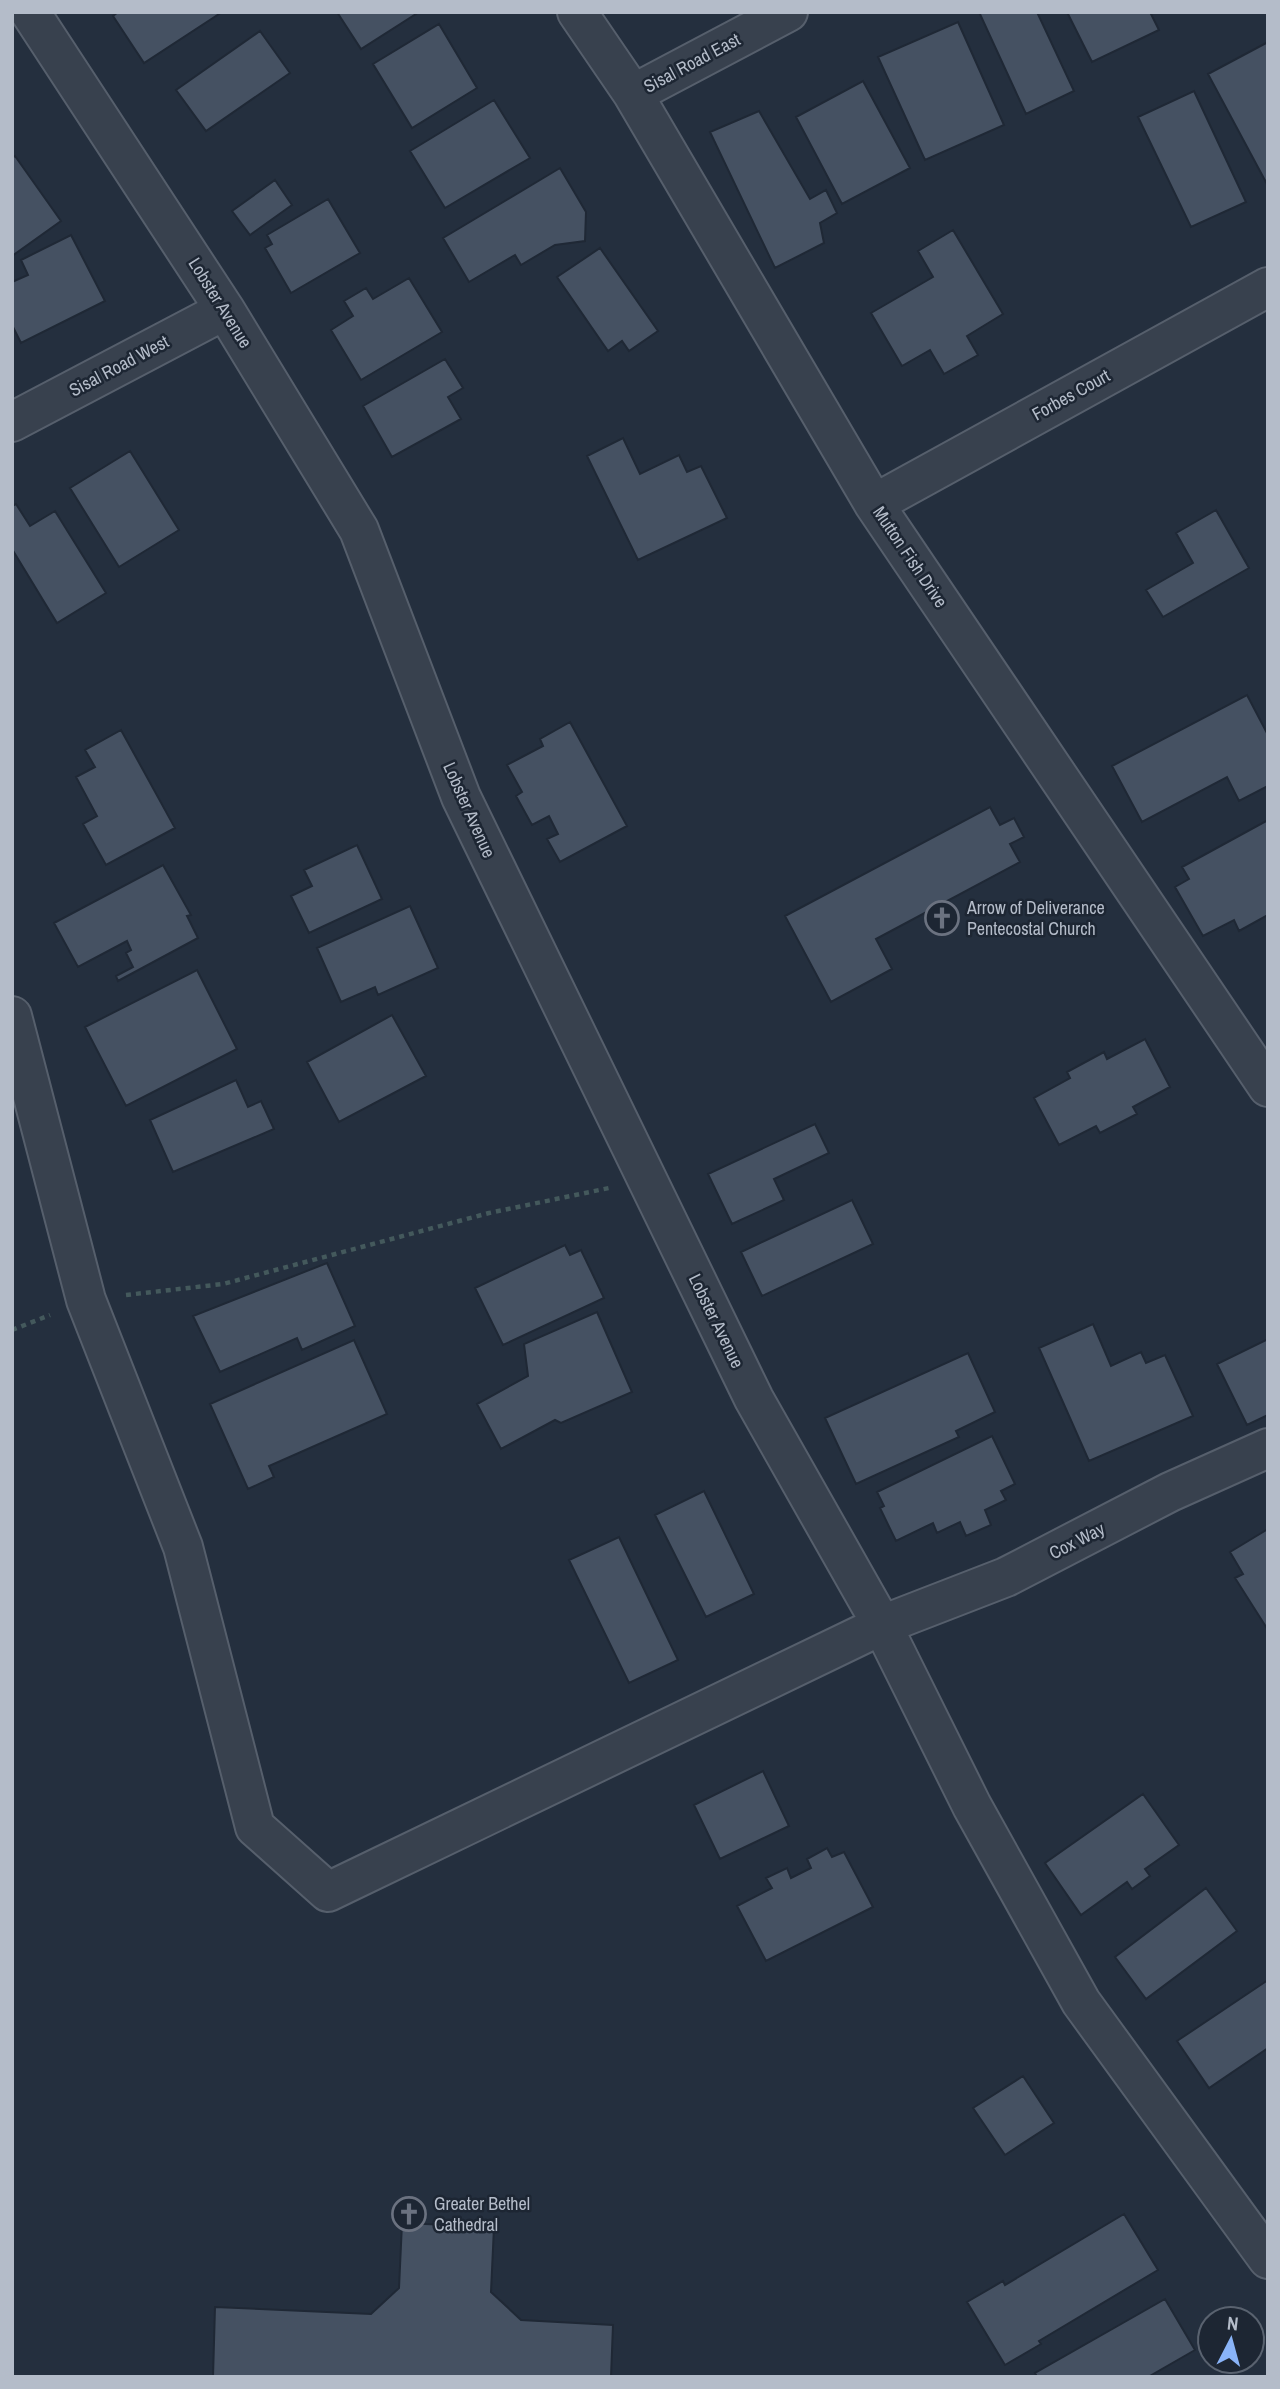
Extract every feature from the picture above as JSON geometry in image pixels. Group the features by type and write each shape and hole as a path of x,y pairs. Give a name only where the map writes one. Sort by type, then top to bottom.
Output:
{"street":[{"name":"Lobster Avenue","path":"30,12 225,310 359,530 461,797 754,1399 882,1625 970,1803 1080,2002 1268,2259"},
{"name":"Mutton Fish Drive","path":"577,12 632,94 874,504 1268,1087"},
{"name":"Sisal Road East","path":"632,94 788,12"},
{"name":"Forbes Court","path":"874,504 1268,287"},
{"name":"Sisal Road West","path":"12,422 225,310"},
{"path":"12,1017 86,1300"},
{"name":"Cox Way","path":"86,1300 183,1547 255,1827 328,1892 882,1625 1006,1577 1170,1492 1268,1448"}],"path":[{"path":"12,1330 86,1300 223,1284 489,1213 647,1180"}],"building":[{"path":"118,12 222,12 144,63 113,16"},
{"path":"337,12 419,12 361,49"},
{"path":"979,12 1037,12 1074,91 1026,114"},
{"path":"1067,12 1150,12 1159,30 1092,62"},
{"path":"958,22 1004,125 925,160 878,57"},
{"path":"439,24 477,88 412,128 373,64"},
{"path":"260,31 290,73 206,131 176,90"},
{"path":"1268,42 1268,186 1208,74"},
{"path":"863,81 910,168 842,204 796,117"},
{"path":"1194,91 1246,202 1191,227 1138,117"},
{"path":"494,100 530,158 445,208 410,151"},
{"path":"759,111 810,199 826,190 837,213 820,223 824,243 775,268 710,132"},
{"path":"15,156 61,221 12,256 12,158"},
{"path":"560,168 586,212 585,241 555,245 521,265 515,255 469,282 443,238"},
{"path":"275,180 292,205 250,235 232,211"},
{"path":"328,199 360,253 291,293 265,248 272,244 267,235"},
{"path":"953,230 1003,314 967,336 978,355 944,374 930,350 902,366 871,313 933,277 918,251"},
{"path":"71,235 105,301 21,343 12,325 12,282 28,275 21,260"},
{"path":"600,248 658,331 629,351 622,341 608,351 557,277"},
{"path":"409,278 442,332 361,380 331,330 353,316 344,301 366,288 373,299"},
{"path":"445,359 463,388 448,397 461,419 392,457 363,406"},
{"path":"623,438 640,474 679,455 687,472 701,466 727,518 638,560 587,456"},
{"path":"130,451 179,530 119,567 70,488"},
{"path":"16,504 30,526 55,511 106,593 57,623 12,549 12,506"},
{"path":"1216,510 1249,568 1163,617 1146,590 1193,563 1176,533"},
{"path":"1247,695 1268,735 1268,786 1239,801 1227,777 1142,822 1112,766"},
{"path":"570,722 627,826 560,862 547,839 558,834 549,816 532,825 516,796 522,792 507,765 543,746 540,739"},
{"path":"121,730 175,828 106,865 83,824 97,816 76,777 95,767 85,750"},
{"path":"990,807 1000,825 1014,818 1024,837 1010,844 1020,862 876,939 892,969 831,1002 785,916"},
{"path":"1268,820 1268,915 1239,931 1234,920 1203,936 1175,887 1189,879 1182,867"},
{"path":"357,845 382,899 309,933 291,896 312,886 304,870"},
{"path":"163,865 191,915 187,916 198,938 118,981 116,976 133,967 126,953 131,950 127,941 78,967 54,923"},
{"path":"410,906 438,968 378,995 375,987 341,1002 317,948"},
{"path":"197,970 237,1049 126,1106 85,1027"},
{"path":"392,1015 426,1076 339,1122 307,1062"},
{"path":"1145,1039 1170,1087 1133,1107 1137,1114 1100,1133 1096,1126 1059,1145 1034,1098 1070,1078 1067,1072 1104,1052 1107,1059"},
{"path":"236,1080 248,1107 261,1101 274,1129 173,1172 150,1120"},
{"path":"815,1124 829,1153 774,1179 784,1200 732,1224 708,1174"},
{"path":"852,1200 873,1244 762,1296 741,1252"},
{"path":"565,1245 570,1255 581,1250 604,1298 503,1345 475,1288"},
{"path":"327,1263 355,1326 302,1350 297,1338 220,1372 193,1316"},
{"path":"597,1312 632,1392 561,1423 555,1420 501,1449 477,1404 528,1376 524,1344"},
{"path":"1093,1324 1111,1366 1141,1352 1146,1363 1165,1355 1193,1416 1089,1461 1039,1348"},
{"path":"1268,1339 1268,1415 1247,1425 1217,1364"},
{"path":"354,1340 387,1414 269,1466 274,1477 248,1489 210,1404"},
{"path":"968,1353 995,1412 956,1431 959,1437 856,1484 825,1418"},
{"path":"992,1436 1015,1484 1001,1491 1006,1500 985,1510 991,1525 966,1536 960,1522 937,1533 933,1523 896,1541 880,1508 884,1506 877,1492"},
{"path":"704,1491 754,1594 706,1617 655,1515"},
{"path":"1268,1529 1268,1630 1235,1578 1243,1574 1230,1552"},
{"path":"619,1537 678,1660 629,1683 569,1560"},
{"path":"763,1771 789,1826 720,1859 694,1805"},
{"path":"1143,1794 1179,1845 1145,1869 1150,1876 1132,1889 1127,1882 1081,1915 1045,1863"},
{"path":"827,1848 832,1857 844,1852 873,1907 766,1961 737,1906 772,1888 766,1878 787,1868 791,1878 811,1868 807,1859"},
{"path":"1206,1888 1237,1931 1146,1999 1115,1957"},
{"path":"1268,1980 1268,2048 1209,2088 1177,2041"},
{"path":"1023,2076 1054,2123 1005,2155 973,2108"},
{"path":"1124,2214 1158,2270 1039,2341 1041,2344 1005,2365 967,2302 1003,2281 1005,2285"},
{"path":"402,2223 494,2227 491,2292 521,2320 613,2325 611,2377 213,2377 215,2307 371,2314 399,2288"},
{"path":"1165,2299 1195,2350 1148,2377 1037,2377 1035,2373"}],"place":[{"name":"Arrow of Deliverance Pentecostal Church","path":"942,918"},
{"name":"Greater Bethel Cathedral","path":"409,2214"}]}
